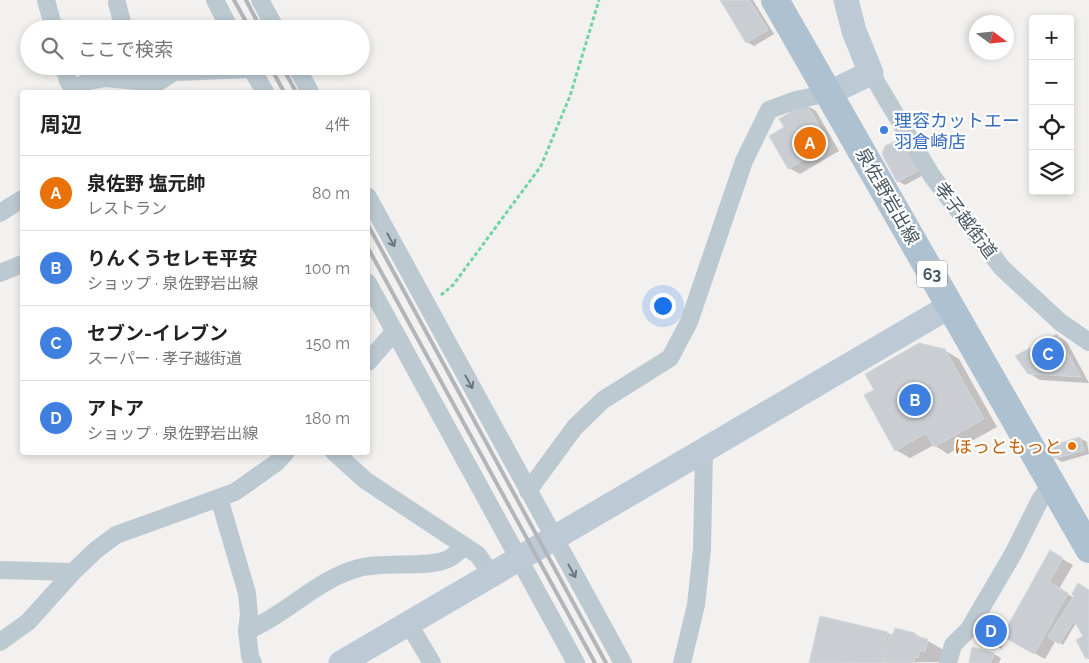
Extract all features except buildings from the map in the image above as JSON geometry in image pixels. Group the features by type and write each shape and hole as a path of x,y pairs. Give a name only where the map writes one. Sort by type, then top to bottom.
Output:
{"main road":[{"name":"泉佐野岩出線","path":"775,0 1089,549"}],"street":[{"path":"46,0 52,20"},
{"path":"215,0 225,20"},
{"path":"260,0 271,20"},
{"path":"528,491 575,427 603,400 670,358 689,322 744,161 769,110 796,100 829,93 871,73 854,30 846,0"},
{"path":"117,3 119,20"},
{"name":"孝子越街道","path":"871,73 932,176 1002,268 1060,322 1089,342"},
{"path":"66,75 73,90"},
{"path":"76,90 89,81 106,78 158,83 170,75"},
{"path":"255,75 264,90"},
{"path":"301,75 309,90"},
{"path":"0,213 20,200"},
{"path":"370,201 623,663"},
{"path":"0,273 20,265"},
{"path":"370,287 576,663"},
{"path":"341,663 950,306"},
{"path":"370,360 394,332"},
{"path":"682,663 696,605 702,549 704,450"},
{"path":"0,642 28,622 73,572 96,550 116,535 234,492 276,463 283,455"},
{"path":"337,455 365,480 478,555 491,574"},
{"path":"948,663 953,646 969,629 1013,554 1040,500 1052,483"},
{"path":"219,498 246,594 249,614 247,632 250,656 253,663"},
{"path":"247,632 339,574 378,564 436,562 449,558 465,546"},
{"path":"0,570 73,572"},
{"path":"408,623 432,663"}],"path":[{"path":"427,306 453,285 541,166 570,96 599,0"}],"railway":[{"path":"234,0 245,20"},
{"path":"246,0 256,20"},
{"path":"275,75 283,90"},
{"path":"287,75 295,90"},
{"path":"370,229 606,663"},
{"path":"370,252 595,663"}],"place":[{"name":"理容カットエー 羽倉崎店","path":"884,130"},
{"name":"泉佐野 塩元帥","path":"810,143"},
{"name":"セブン-イレブン","path":"1048,354"},
{"name":"りんくうセレモ平安","path":"915,400"},
{"name":"ほっともっと","path":"1072,446"},
{"name":"アトア","path":"991,631"}]}
